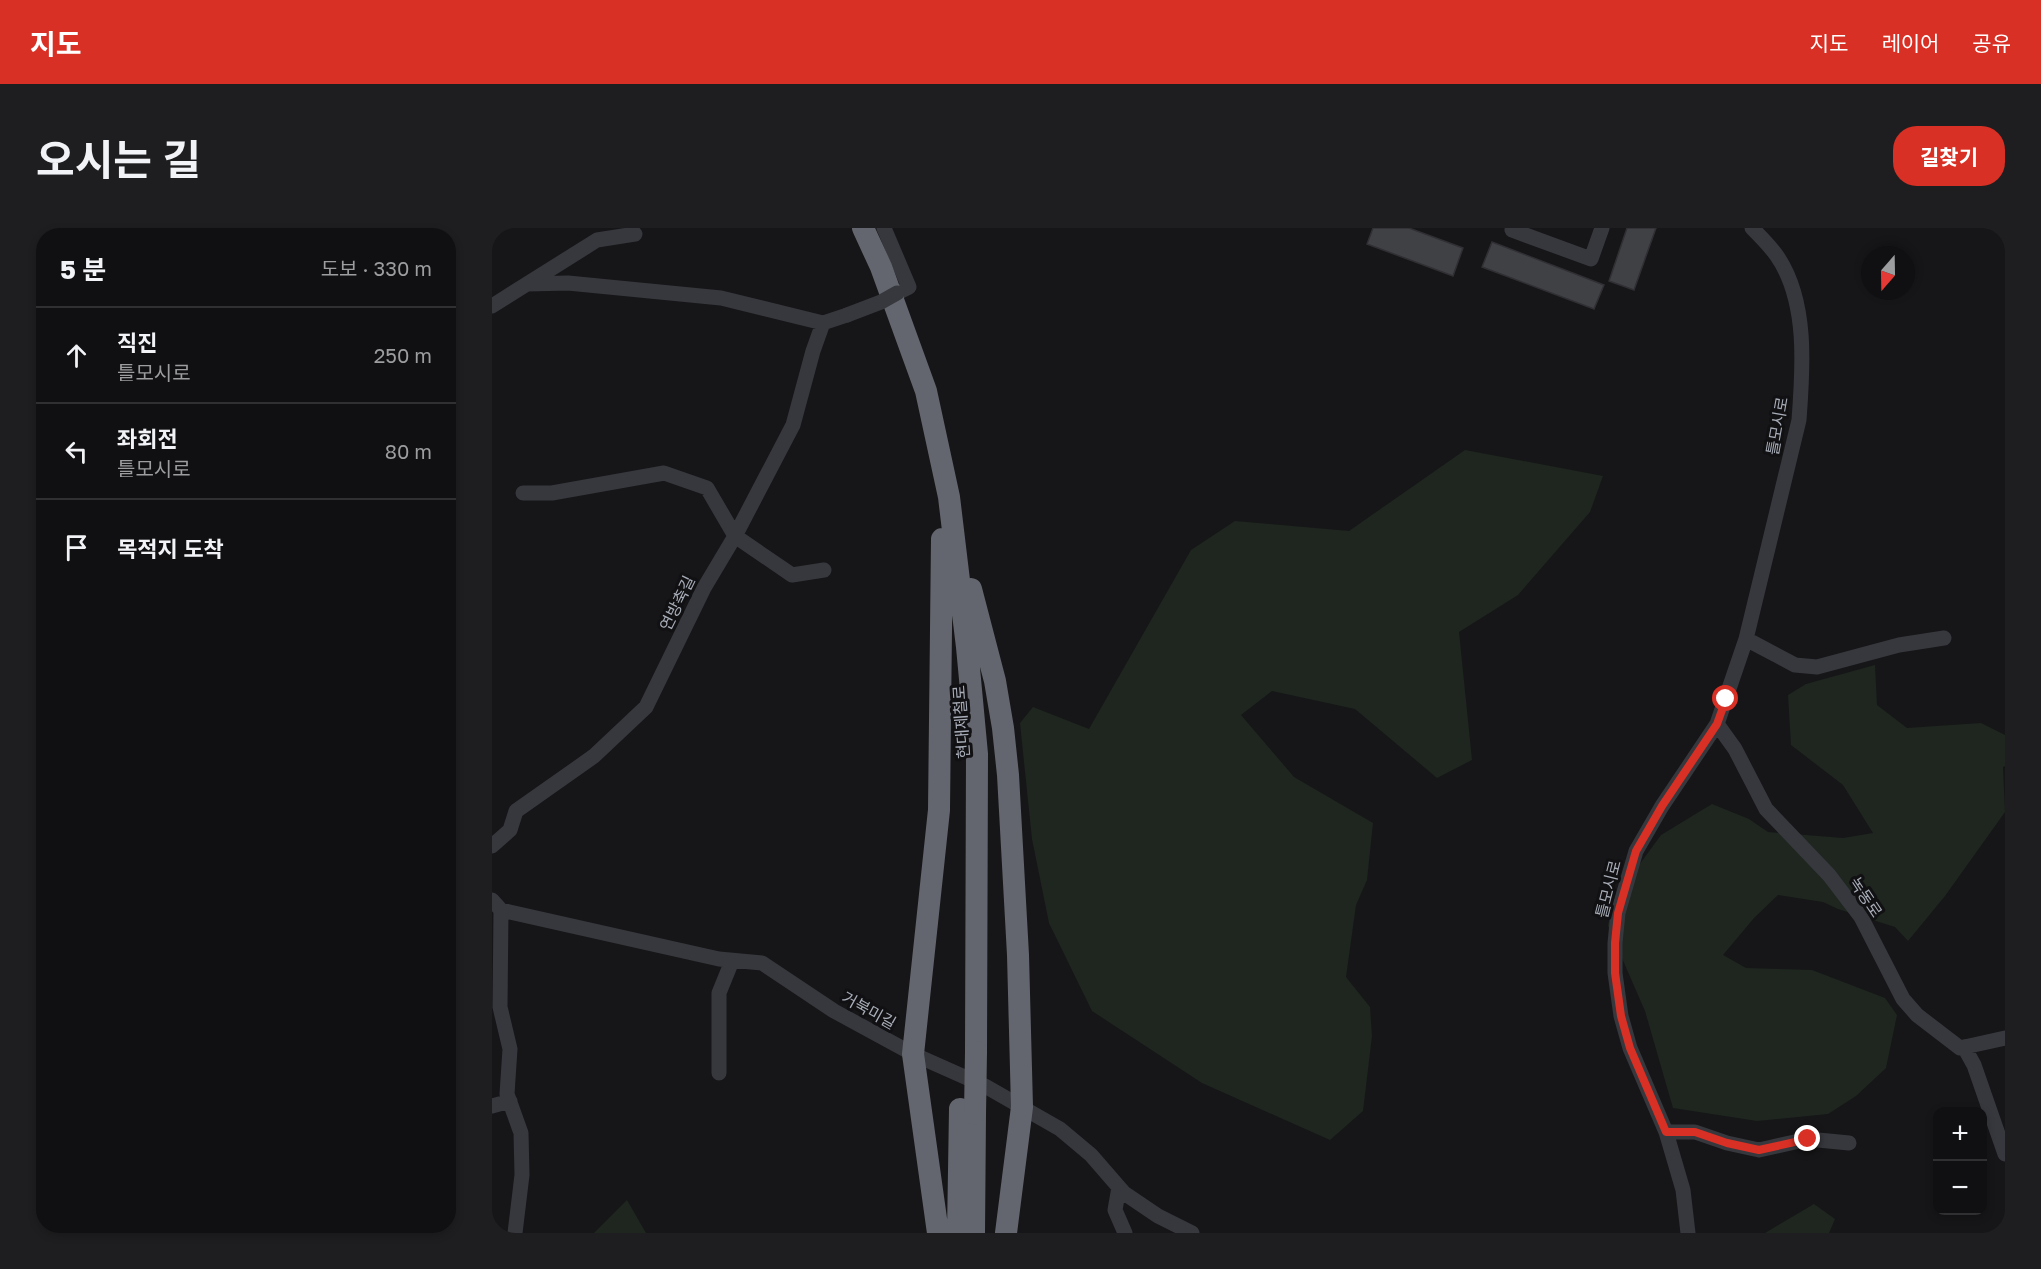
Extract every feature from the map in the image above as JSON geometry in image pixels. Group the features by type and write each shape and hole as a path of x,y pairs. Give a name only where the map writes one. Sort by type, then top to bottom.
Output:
{"highway":[{"name":"현대제철로","path":"846,228 886,318 908,381 928,447 948,529"},
{"name":"현대제철로","path":"863,228 881,267 926,391 939,442 948,529 967,647 976,754 967,1111 958,1233"},
{"path":"938,1233 912,1054 939,810 948,529"},
{"path":"948,529 980,617 995,681 1007,763 1018,955 1022,1107 1006,1233"},
{"name":"현대제철로","path":"967,1111 974,1233"}],"street":[{"path":"528,284 568,284 721,298 823,323 881,302 909,287 884,228"},
{"path":"1513,228 1512,230 1591,259 1602,228"},
{"name":"틀모시로","path":"1688,1233 1683,1190 1666,1132 1630,1048 1621,1016 1615,973 1615,943 1618,913 1636,851 1662,806 1717,724 1746,639 1799,420 1802,339 1798,312 1788,276 1778,256 1752,228"},
{"path":"492,306 597,240 635,234"},
{"name":"연방축길","path":"492,846 510,830 516,811 594,756 646,707 704,588 735,536 793,425 823,323"},
{"path":"523,493 552,493 664,473 707,488 735,536 792,575 824,570"},
{"path":"1746,639 1796,665 1816,667 1899,645 1944,638"},
{"name":"녹동로","path":"1717,724 1736,749 1766,809 1829,875 1861,917 1902,999 1917,1015 1960,1048 1964,1047"},
{"path":"497,905 500,1008 510,1049 507,1094 520,1133 522,1175 515,1233"},
{"name":"거북미길","path":"497,905 732,961 762,963 834,1011 912,1054 985,1086 1060,1129 1091,1155 1124,1193 1158,1216 1192,1233"},
{"path":"719,1073 719,993 732,961"},
{"path":"2005,1038 1964,1047 1974,1065 2005,1154"},
{"path":"492,1106 510,1101"},
{"path":"1666,1132 1695,1132 1727,1143 1759,1150 1808,1139 1849,1143"},
{"path":"1119,1187 1115,1210 1125,1233"}],"shaded area":[{"path":"1465,450 1603,476 1590,512 1518,595 1459,632 1472,760 1437,778 1355,709 1272,691 1241,715 1294,777 1373,823 1367,880 1356,905 1346,977 1370,1007 1372,1036 1363,1111 1330,1140 1202,1083 1092,1011 1049,923 1032,839 1020,723 1033,707 1089,729 1191,550 1235,521 1349,531"},
{"path":"1875,665 1877,705 1907,728 1981,723 2005,735 2005,766 2003,767 2005,812 1945,896 1908,941 1895,927 1823,902 1778,895 1754,918 1723,955 1746,968 1812,970 1885,998 1897,1015 1886,1068 1856,1096 1828,1114 1757,1121 1673,1108 1645,1011 1608,926 1612,902 1661,835 1712,804 1749,819 1768,832 1843,838 1873,833 1843,785 1791,745 1788,695 1806,684"},
{"path":"627,1200 646,1233 594,1233"},
{"path":"1814,1204 1835,1219 1829,1233 1765,1233"}],"building":[{"path":"1373,228 1409,228 1463,248 1453,276 1367,244"},
{"path":"1627,228 1656,228 1634,290 1609,281"},
{"path":"1492,242 1604,285 1594,309 1482,267"}],"route":[{"path":"1726,699 1717,724 1662,806 1636,851 1618,913 1615,943 1615,973 1621,1016 1630,1048 1666,1132 1695,1132 1727,1143 1759,1150 1808,1139"}]}
